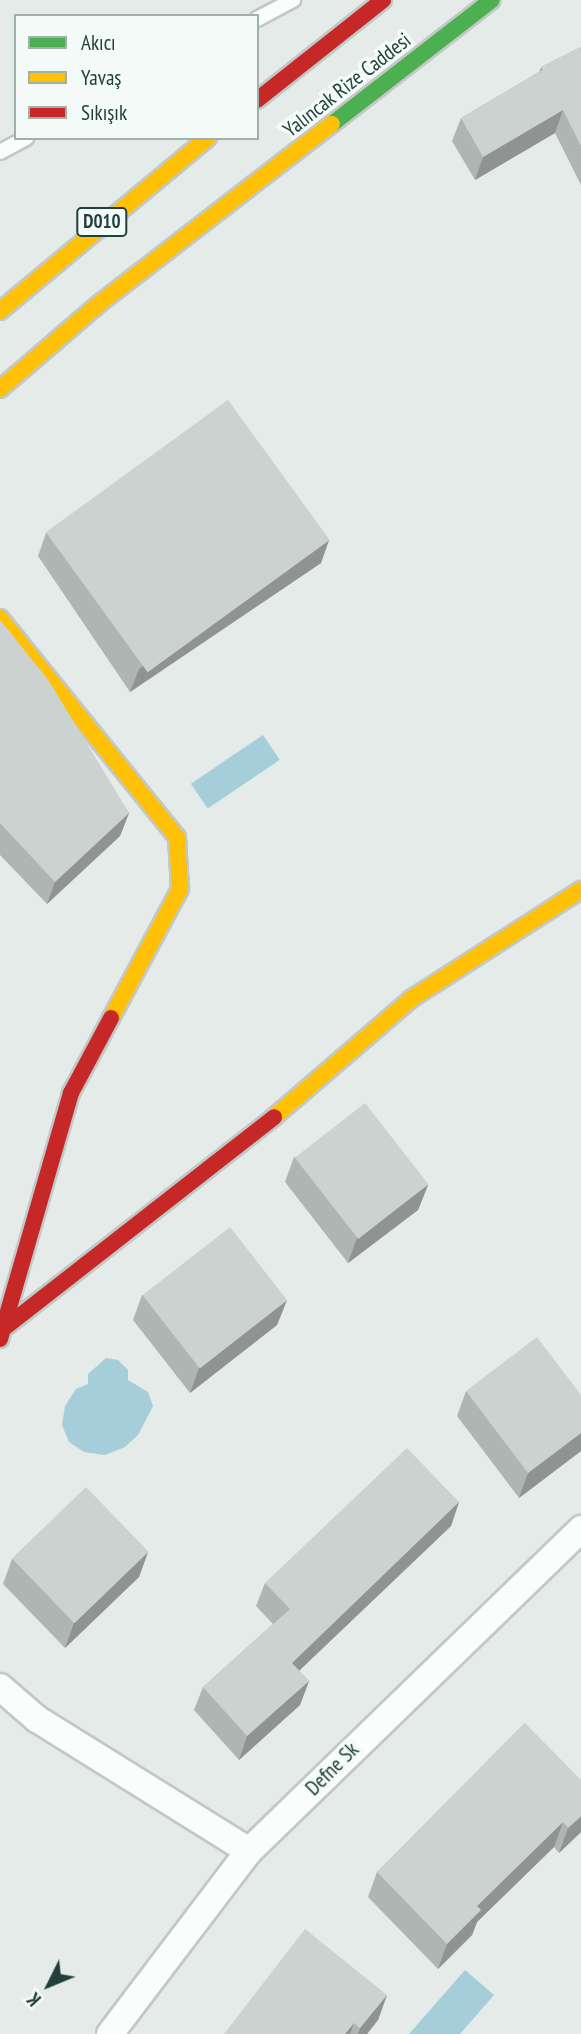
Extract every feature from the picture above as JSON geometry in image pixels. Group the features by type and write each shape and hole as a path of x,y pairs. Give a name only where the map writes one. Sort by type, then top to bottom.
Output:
{"main road":[{"name":"Yalıncak Rize Caddesi","path":"259,98 383,0"},
{"name":"Yalıncak Rize Caddesi","path":"0,389 100,303 492,0"},
{"name":"D010","path":"0,311 68,250 206,140"},
{"path":"0,618 177,837 180,889 71,1093 2,1334"},
{"path":"2,1334 231,1154 411,999 581,890"}],"street":[{"name":"Defne Sk","path":"110,2034 249,1851 581,1528"},
{"path":"0,1686 37,1718 249,1851"}],"lane":[{"path":"259,18 293,0"},
{"path":"0,152 22,140"}],"water":[{"path":"263,735 280,760 208,809 191,784"},
{"path":"106,1358 118,1360 128,1370 128,1380 148,1392 153,1406 138,1435 125,1447 105,1455 84,1452 69,1442 62,1425 65,1406 76,1389 88,1384 88,1374"},
{"path":"465,1970 494,1995 460,2034 409,2034"}],"building":[{"path":"581,47 581,146 563,110 483,157 461,118 543,70 541,67"},
{"path":"228,400 330,540 148,672 46,532"},
{"path":"1,621 49,681 129,813 55,882 0,823"},
{"path":"365,1103 428,1184 358,1239 295,1158"},
{"path":"230,1227 287,1300 200,1369 143,1295"},
{"path":"537,1337 581,1395 581,1433 528,1473 466,1391"},
{"path":"407,1448 459,1502 292,1663 309,1681 247,1736 203,1687 290,1609 265,1583"},
{"path":"86,1487 149,1552 74,1623 12,1559"},
{"path":"525,1723 581,1780 581,1816 568,1828 563,1822 477,1906 481,1910 447,1944 377,1872"},
{"path":"305,1929 387,1995 360,2028 354,2023 345,2034 224,2034"}],"traffic: fast":[{"path":"332,124 492,0"}],"traffic: slow":[{"path":"0,389 100,303 332,124"},
{"path":"0,311 206,140"},
{"path":"0,618 177,837 180,889 111,1018"},
{"path":"274,1117 411,999 581,890"}],"traffic: jam":[{"path":"259,98 383,0"},
{"path":"0,1339 71,1093 111,1018"},
{"path":"3,1329 274,1117"}]}
